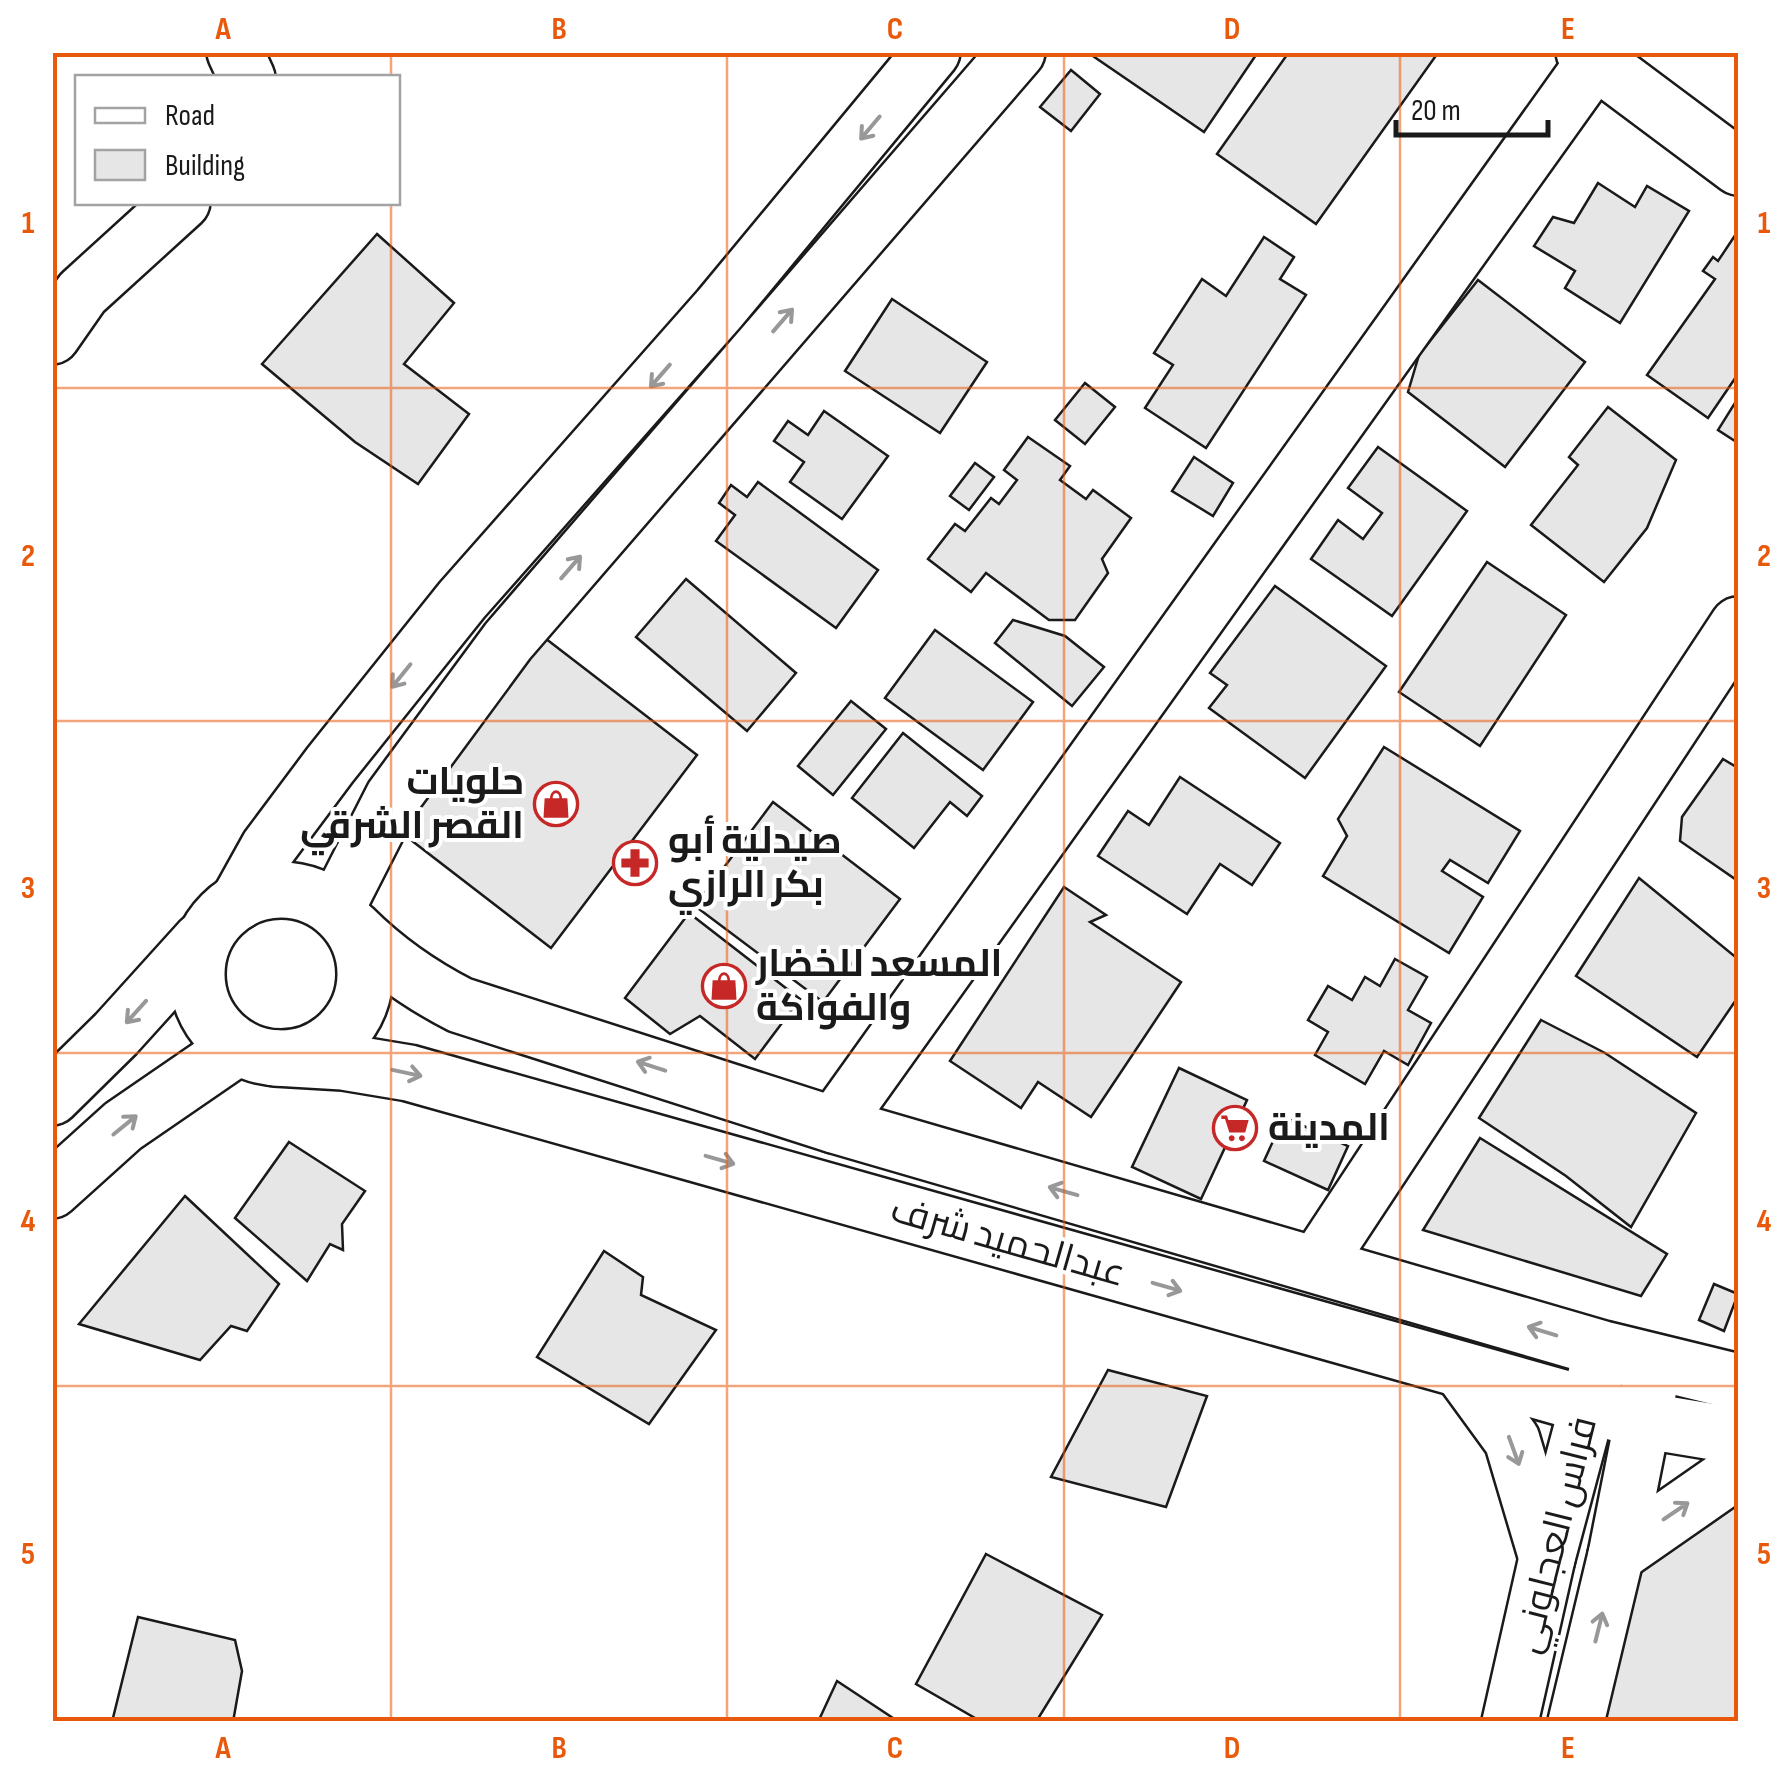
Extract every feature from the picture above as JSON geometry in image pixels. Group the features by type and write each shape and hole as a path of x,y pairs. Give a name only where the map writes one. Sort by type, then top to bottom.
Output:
{"main road":[{"path":"235,52 246,75"},
{"path":"52,1098 219,921 309,792 462,600 720,308 932,52"},
{"path":"344,919 393,797 508,641 1017,52"},
{"path":"834,1125 1594,55 1738,167"},
{"path":"52,336 82,294 179,205"},
{"path":"1316,1264 1738,625"},
{"path":"288,889 313,895 344,919 364,953 365,979 360,1006 346,1028 326,1045 302,1056 256,1052 220,1032 206,1012 198,988 219,921 262,891 288,889"},
{"name":"عبدالحميد شرف","path":"344,919 384,960 420,985 460,1005 834,1125 1602,1349 1738,1382"},
{"path":"52,1190 123,1126 256,1052"},
{"name":"عبدالحميد شرف","path":"256,1052 409,1072 1641,1420 1738,1436"},
{"name":"فراس العجلوني","path":"1510,1722 1547,1558 1602,1349"},
{"name":"فراس العجلوني","path":"1576,1722 1616,1555 1655,1360"},
{"path":"1461,1370 1512,1440 1547,1558"},
{"path":"1616,1555 1738,1470"}],"building":[{"path":"1087,52 1258,52 1204,132"},
{"path":"1289,52 1429,52 1435,57 1316,224 1217,154"},
{"path":"1071,70 1100,94 1071,131 1040,107"},
{"path":"1598,183 1635,207 1647,186 1689,211 1620,323 1565,288 1575,271 1534,246 1553,217 1574,223"},
{"path":"1738,231 1738,374 1708,418 1647,375 1715,279 1703,271 1713,257 1718,261"},
{"path":"377,234 454,303 404,364 469,414 418,484 355,442 262,364"},
{"path":"1264,237 1294,257 1280,279 1306,295 1206,448 1145,408 1173,365 1154,353 1202,279 1226,296"},
{"path":"1478,280 1585,362 1505,467 1408,392 1419,355"},
{"path":"892,299 987,362 940,433 845,371"},
{"path":"1085,383 1115,407 1085,444 1055,420"},
{"path":"1738,398 1738,443 1718,430"},
{"path":"1608,407 1676,460 1647,528 1604,582 1531,525 1578,465 1569,457"},
{"path":"824,411 888,456 842,519 790,482 804,462 774,441 788,421 808,435"},
{"path":"1028,437 1070,466 1060,480 1086,499 1093,490 1131,518 1102,559 1108,573 1075,620 1049,620 986,573 971,592 928,559 955,524 965,531 991,498 999,504 1017,480 1004,470"},
{"path":"1378,447 1467,511 1392,616 1311,559 1338,520 1363,539 1382,513 1348,488"},
{"path":"1194,457 1233,483 1213,516 1172,491"},
{"path":"975,463 994,477 969,510 950,496"},
{"path":"758,482 878,570 836,628 716,541 735,515 719,503 731,485 747,497"},
{"path":"1487,562 1566,615 1480,746 1399,692"},
{"path":"686,579 796,673 747,731 636,637"},
{"path":"1275,586 1386,666 1305,778 1209,708 1227,685 1210,673"},
{"path":"1013,620 1065,636 1104,667 1072,706 995,643"},
{"path":"935,630 1033,702 983,770 885,698"},
{"path":"541,635 697,755 551,948 394,827"},
{"path":"851,701 886,729 833,795 798,766"},
{"path":"903,733 982,796 967,816 950,802 914,848 852,798"},
{"path":"1384,747 1520,831 1488,883 1450,860 1442,871 1483,897 1449,953 1323,876 1347,836 1338,819"},
{"path":"1723,759 1738,768 1738,881 1680,841 1682,817"},
{"path":"1180,777 1280,843 1252,885 1220,864 1187,914 1098,856 1128,811 1149,825"},
{"path":"773,802 900,899 823,1002 695,906"},
{"path":"1639,878 1738,959 1738,997 1697,1057 1576,976"},
{"path":"1064,887 1106,915 1090,922 1181,982 1091,1117 1038,1082 1021,1108 950,1061"},
{"path":"689,913 800,999 755,1059 700,1016 670,1034 625,998"},
{"path":"1395,959 1427,977 1408,1010 1431,1023 1408,1065 1384,1051 1365,1084 1315,1055 1328,1032 1308,1020 1328,986 1352,1000 1365,977 1380,986"},
{"path":"1541,1020 1605,1053 1696,1113 1631,1227 1566,1176 1479,1118"},
{"path":"1179,1068 1247,1100 1201,1199 1132,1167"},
{"path":"1284,1117 1348,1146 1328,1190 1264,1161"},
{"path":"1480,1138 1667,1254 1641,1296 1423,1230"},
{"path":"289,1142 365,1191 342,1224 343,1250 330,1244 307,1281 235,1218"},
{"path":"185,1196 279,1284 247,1331 231,1326 200,1360 79,1324"},
{"path":"604,1251 643,1277 641,1295 716,1330 649,1424 537,1357"},
{"path":"1714,1284 1738,1294 1724,1331 1699,1320"},
{"path":"1108,1370 1207,1396 1166,1507 1051,1477"},
{"path":"1738,1504 1735,1722 1588,1722 1635,1565"},
{"path":"986,1554 1102,1615 1036,1722 982,1722 916,1684"},
{"path":"138,1617 235,1640 242,1671 233,1722 112,1722"},
{"path":"837,1681 899,1722 818,1722"}],"place":[{"name":"حلويات القصر الشرقي","path":"556,804"},
{"name":"صيدلية أبو بكر الرازي","path":"635,863"},
{"name":"المسعد للخضار والفواكة","path":"724,986"},
{"name":"المدينة","path":"1235,1128"}]}
